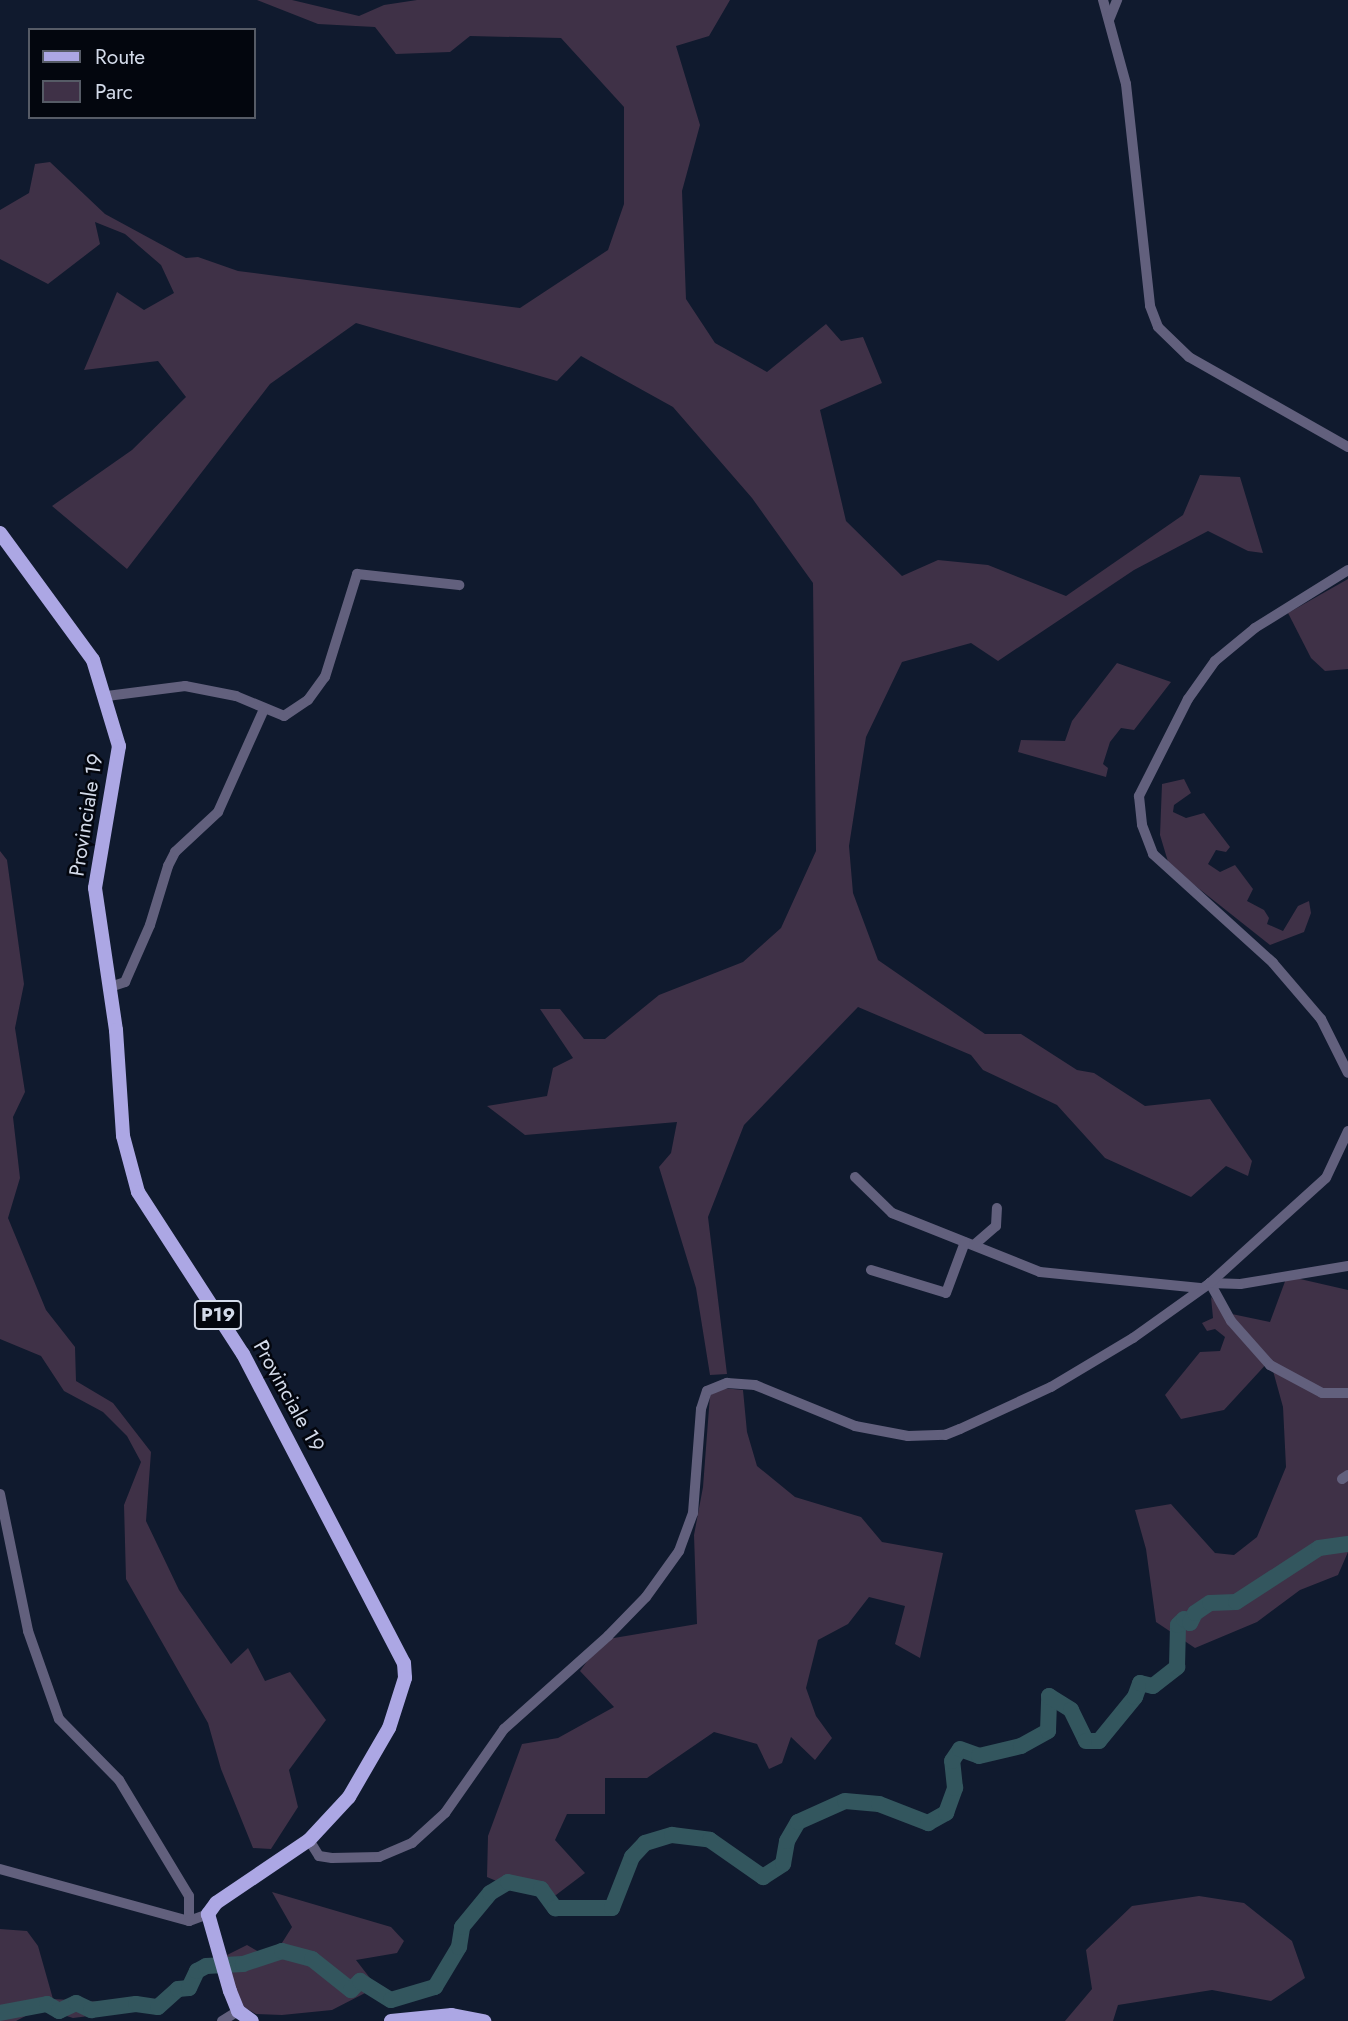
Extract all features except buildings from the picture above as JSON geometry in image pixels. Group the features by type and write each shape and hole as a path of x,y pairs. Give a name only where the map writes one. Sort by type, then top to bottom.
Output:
{"main road":[{"name":"Provinciale 19","path":"0,533 93,660 107,696 118,756 95,888 110,986 123,1136 138,1192 243,1354 404,1663 398,1705 377,1751 349,1797 309,1840 216,1903 208,1914"},
{"path":"208,1914 213,1943 238,2011 252,2021"},
{"path":"391,2021 429,2015 484,2021"}],"street":[{"path":"1103,0 1126,84 1150,306 1158,327 1175,347 1198,362 1348,447"},
{"path":"1109,20 1117,0"},
{"path":"1348,570 1255,628 1215,661 1188,699 1139,796 1142,825 1153,854 1171,875 1273,963 1321,1019 1348,1073"},
{"path":"107,696 185,686 236,696 284,716 319,688 332,662 357,574 459,585"},
{"path":"110,986 125,982 150,925 168,866 222,806 264,709"},
{"path":"309,1840 319,1856 332,1858 379,1857 412,1843 445,1813 504,1729 608,1636 646,1597 679,1551 693,1513 701,1409 707,1391 741,1382 855,1426 908,1436 944,1435 1051,1387 1133,1338 1205,1285 1326,1178 1348,1131"},
{"path":"855,1177 883,1208 1051,1275 1205,1285 1240,1284 1348,1266"},
{"path":"871,1270 946,1293 969,1244 996,1226 997,1208"},
{"path":"1205,1285 1231,1321 1270,1365 1322,1393 1348,1393"},
{"path":"0,1494 29,1631 59,1719 119,1780 189,1896 189,1921"},
{"path":"0,1869 189,1921 208,1914"},
{"path":"222,2021 238,2011"}],"green space":[{"path":"257,0 292,0 359,16 384,5 417,0 730,0 709,36 676,46 700,125 682,191 686,299 715,343 767,372 826,324 841,341 863,337 882,383 820,410 846,521 902,576 938,560 988,565 1066,596 1183,515 1200,475 1240,477 1263,553 1248,551 1208,531 1134,570 998,661 971,643 902,662 866,737 849,846 853,893 878,960 985,1034 1021,1034 1077,1070 1094,1073 1145,1106 1210,1099 1252,1161 1248,1176 1226,1166 1191,1197 1105,1158 1057,1105 983,1070 971,1055 858,1007 744,1125 708,1217 727,1374 710,1375 696,1288 659,1167 671,1153 677,1122 525,1135 487,1106 547,1096 553,1068 573,1058 540,1009 560,1009 584,1039 605,1039 659,995 743,962 781,928 816,851 813,583 752,498 673,407 581,356 557,381 356,323 270,384 127,569 52,506 132,450 186,397 158,361 84,370 117,292 144,310 174,293 161,265 125,234 95,222 100,244 48,284 0,259 0,210 29,193 35,164 50,162 105,214 186,258 198,257 238,271 520,308 608,250 624,204 624,107 561,38 470,36 450,52 396,54 375,27 318,24"},
{"path":"1348,579 1348,669 1325,671 1311,658 1288,613"},
{"path":"1117,663 1171,682 1134,730 1121,728 1110,742 1103,764 1108,768 1106,777 1018,752 1021,740 1065,741 1072,721"},
{"path":"1184,779 1191,793 1174,805 1173,812 1186,818 1204,813 1230,847 1226,852 1216,850 1208,864 1220,872 1235,865 1253,889 1247,901 1264,910 1269,918 1267,924 1283,931 1298,906 1309,901 1311,913 1304,932 1270,945 1169,865 1160,835 1162,784"},
{"path":"0,851 7,860 24,984 15,1028 25,1092 13,1117 20,1178 8,1218 46,1310 75,1347 76,1381 113,1403 151,1452 146,1521 179,1590 231,1664 248,1648 265,1681 290,1672 326,1720 289,1770 298,1807 271,1849 253,1848 221,1769 208,1723 126,1579 124,1505 141,1462 127,1436 103,1412 64,1391 41,1356 0,1339"},
{"path":"1287,1276 1348,1290 1348,1552 1338,1575 1300,1590 1257,1622 1195,1648 1156,1622 1146,1549 1135,1510 1171,1504 1215,1553 1234,1555 1257,1537 1286,1467 1283,1407 1270,1360 1224,1410 1181,1419 1165,1395 1200,1352 1220,1351 1225,1337 1215,1329 1207,1331 1202,1323 1213,1318 1211,1297 1227,1313 1270,1322"},
{"path":"723,1388 743,1390 747,1432 757,1466 795,1497 861,1517 882,1542 943,1553 920,1658 895,1644 905,1606 869,1597 848,1624 818,1640 806,1688 816,1716 832,1738 815,1760 791,1737 782,1763 769,1769 757,1744 714,1732 647,1778 605,1778 605,1814 567,1814 555,1840 585,1873 556,1895 522,1892 487,1877 488,1836 522,1744 558,1738 614,1707 580,1671 598,1646 608,1639 697,1624 694,1535 703,1487 710,1395"},
{"path":"272,1892 391,1927 404,1941 397,1953 356,1960 380,1991 411,1999 390,2005 367,1992 332,2010 282,2015 256,2014 242,2006 221,1958 247,1945 264,1955 280,1946 292,1927"},
{"path":"1199,1896 1244,1903 1292,1941 1305,1978 1271,2001 1212,1990 1118,2005 1113,2021 1065,2021 1092,1989 1086,1950 1132,1906"},
{"path":"0,1929 27,1931 38,1946 53,1999 104,2002 97,2015 73,2018 41,2008 16,2021 0,2021"}],"waterway":[{"path":"0,2013 47,2004 59,2011 76,2003 91,2010 136,2004 158,2007 178,1989 189,1988 197,1971 206,1966 243,1964 282,1951 312,1959 351,1990 360,1981 391,2000 435,1987 459,1947 462,1927 490,1893 508,1882 541,1889 555,1908 612,1908 632,1857 645,1843 672,1835 710,1840 763,1877 783,1864 787,1841 798,1822 845,1801 879,1804 928,1823 946,1813 955,1788 952,1761 960,1749 979,1756 1021,1746 1048,1731 1049,1696 1071,1710 1086,1741 1099,1741 1135,1697 1140,1683 1153,1686 1177,1667 1178,1625 1184,1619 1190,1623 1195,1613 1210,1603 1236,1602 1319,1548 1348,1544"}]}
